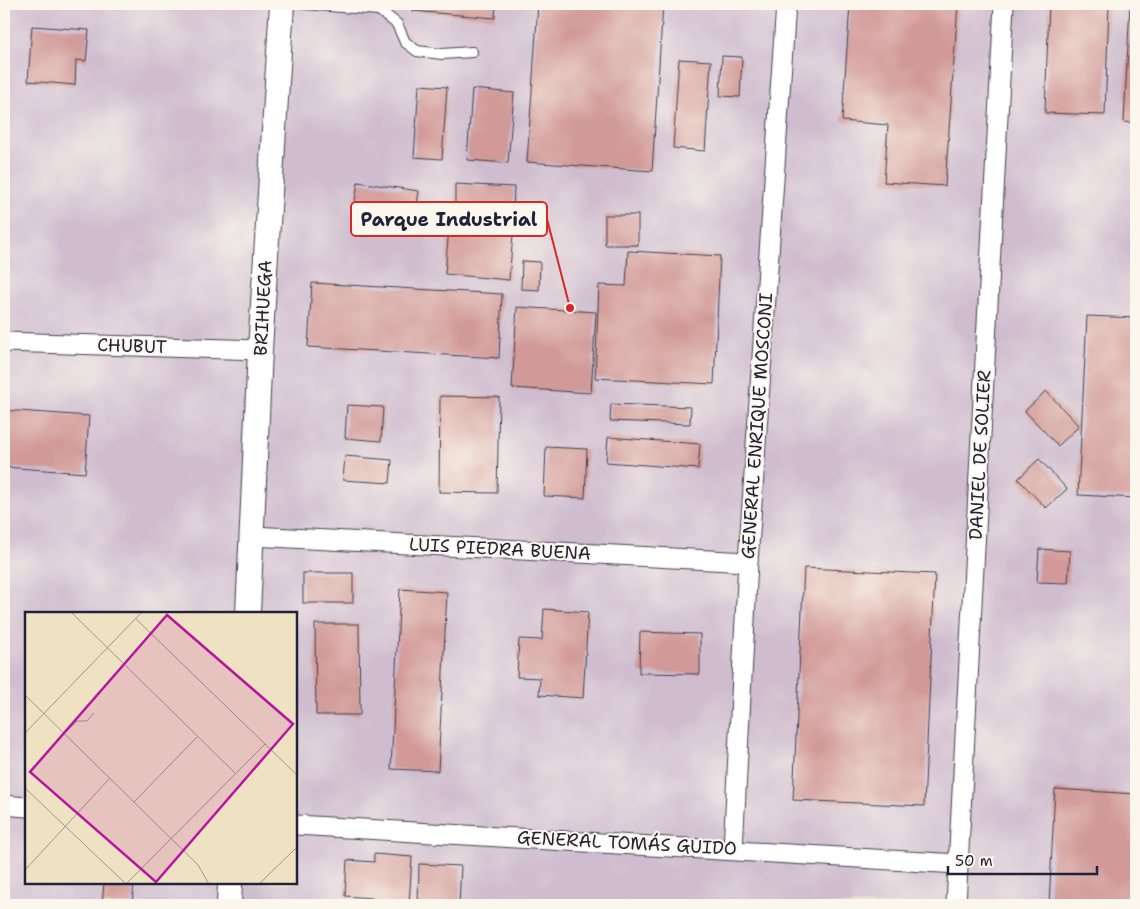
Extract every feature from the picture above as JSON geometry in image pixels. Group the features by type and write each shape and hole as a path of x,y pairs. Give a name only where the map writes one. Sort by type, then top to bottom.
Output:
{"street":[{"name":"BRIHUEGA","path":"248,612 260,350 282,4"},
{"name":"GENERAL ENRIQUE MOSCONI","path":"733,849 748,562 786,4"},
{"name":"DANIEL DE SOLIER","path":"956,905 1004,4"},
{"name":"CHUBUT","path":"4,342 260,350"},
{"name":"LUIS PIEDRA BUENA","path":"252,536 748,562"},
{"path":"4,805 25,807"},
{"name":"GENERAL TOMÁS GUIDO","path":"298,825 733,849 958,864"},
{"path":"229,905 230,884"}],"lane":[{"path":"305,4 379,10 397,24 404,42 417,51 442,54 472,52"}],"shaded area":[{"path":"4,4 1136,4 1136,905 4,905"}],"building":[{"path":"414,4 496,4 495,18 413,11"},
{"path":"538,4 663,4 652,171 527,162"},
{"path":"850,4 958,4 945,186 884,182 888,125 842,121"},
{"path":"1049,4 1109,4 1105,115 1045,113"},
{"path":"1130,4 1136,4 1136,123 1124,122"},
{"path":"32,26 89,30 86,61 76,60 75,85 28,81"},
{"path":"722,56 742,57 740,97 720,96"},
{"path":"679,59 711,61 705,151 673,148"},
{"path":"419,85 447,87 442,159 414,157"},
{"path":"472,89 514,93 508,163 467,160"},
{"path":"358,182 419,191 413,231 352,222"},
{"path":"455,184 514,187 513,215 455,212"},
{"path":"605,215 638,215 638,245 605,245"},
{"path":"450,217 514,223 509,280 445,274"},
{"path":"628,251 720,256 714,384 595,378 599,285 626,286"},
{"path":"522,261 540,262 539,290 521,289"},
{"path":"312,283 502,294 499,358 308,347"},
{"path":"517,307 596,312 591,393 512,388"},
{"path":"1087,316 1136,318 1136,498 1078,495"},
{"path":"1046,391 1079,426 1058,446 1025,411"},
{"path":"440,396 499,397 497,493 439,492"},
{"path":"611,404 691,407 690,424 610,421"},
{"path":"347,405 383,407 381,441 345,438"},
{"path":"4,410 89,416 85,473 4,467"},
{"path":"608,437 700,444 698,469 606,462"},
{"path":"546,447 587,449 585,498 544,496"},
{"path":"345,456 392,460 390,483 343,480"},
{"path":"1039,459 1067,489 1046,508 1018,479"},
{"path":"1039,549 1070,551 1068,583 1037,582"},
{"path":"804,568 935,574 924,806 793,800"},
{"path":"303,573 353,573 353,603 303,603"},
{"path":"400,589 447,592 438,771 391,769"},
{"path":"544,609 588,612 583,698 539,695 540,678 517,677 519,639 542,640"},
{"path":"315,624 359,624 360,715 316,715"},
{"path":"640,632 700,634 700,674 639,673"},
{"path":"1055,789 1136,794 1136,905 1049,905"},
{"path":"374,854 412,857 409,905 371,905 372,898 345,896 347,860 374,862"},
{"path":"419,864 461,866 459,905 418,905"},
{"path":"104,884 134,884 132,905 102,905"}],"place":[{"name":"Parque Industrial","path":"570,308"}]}
